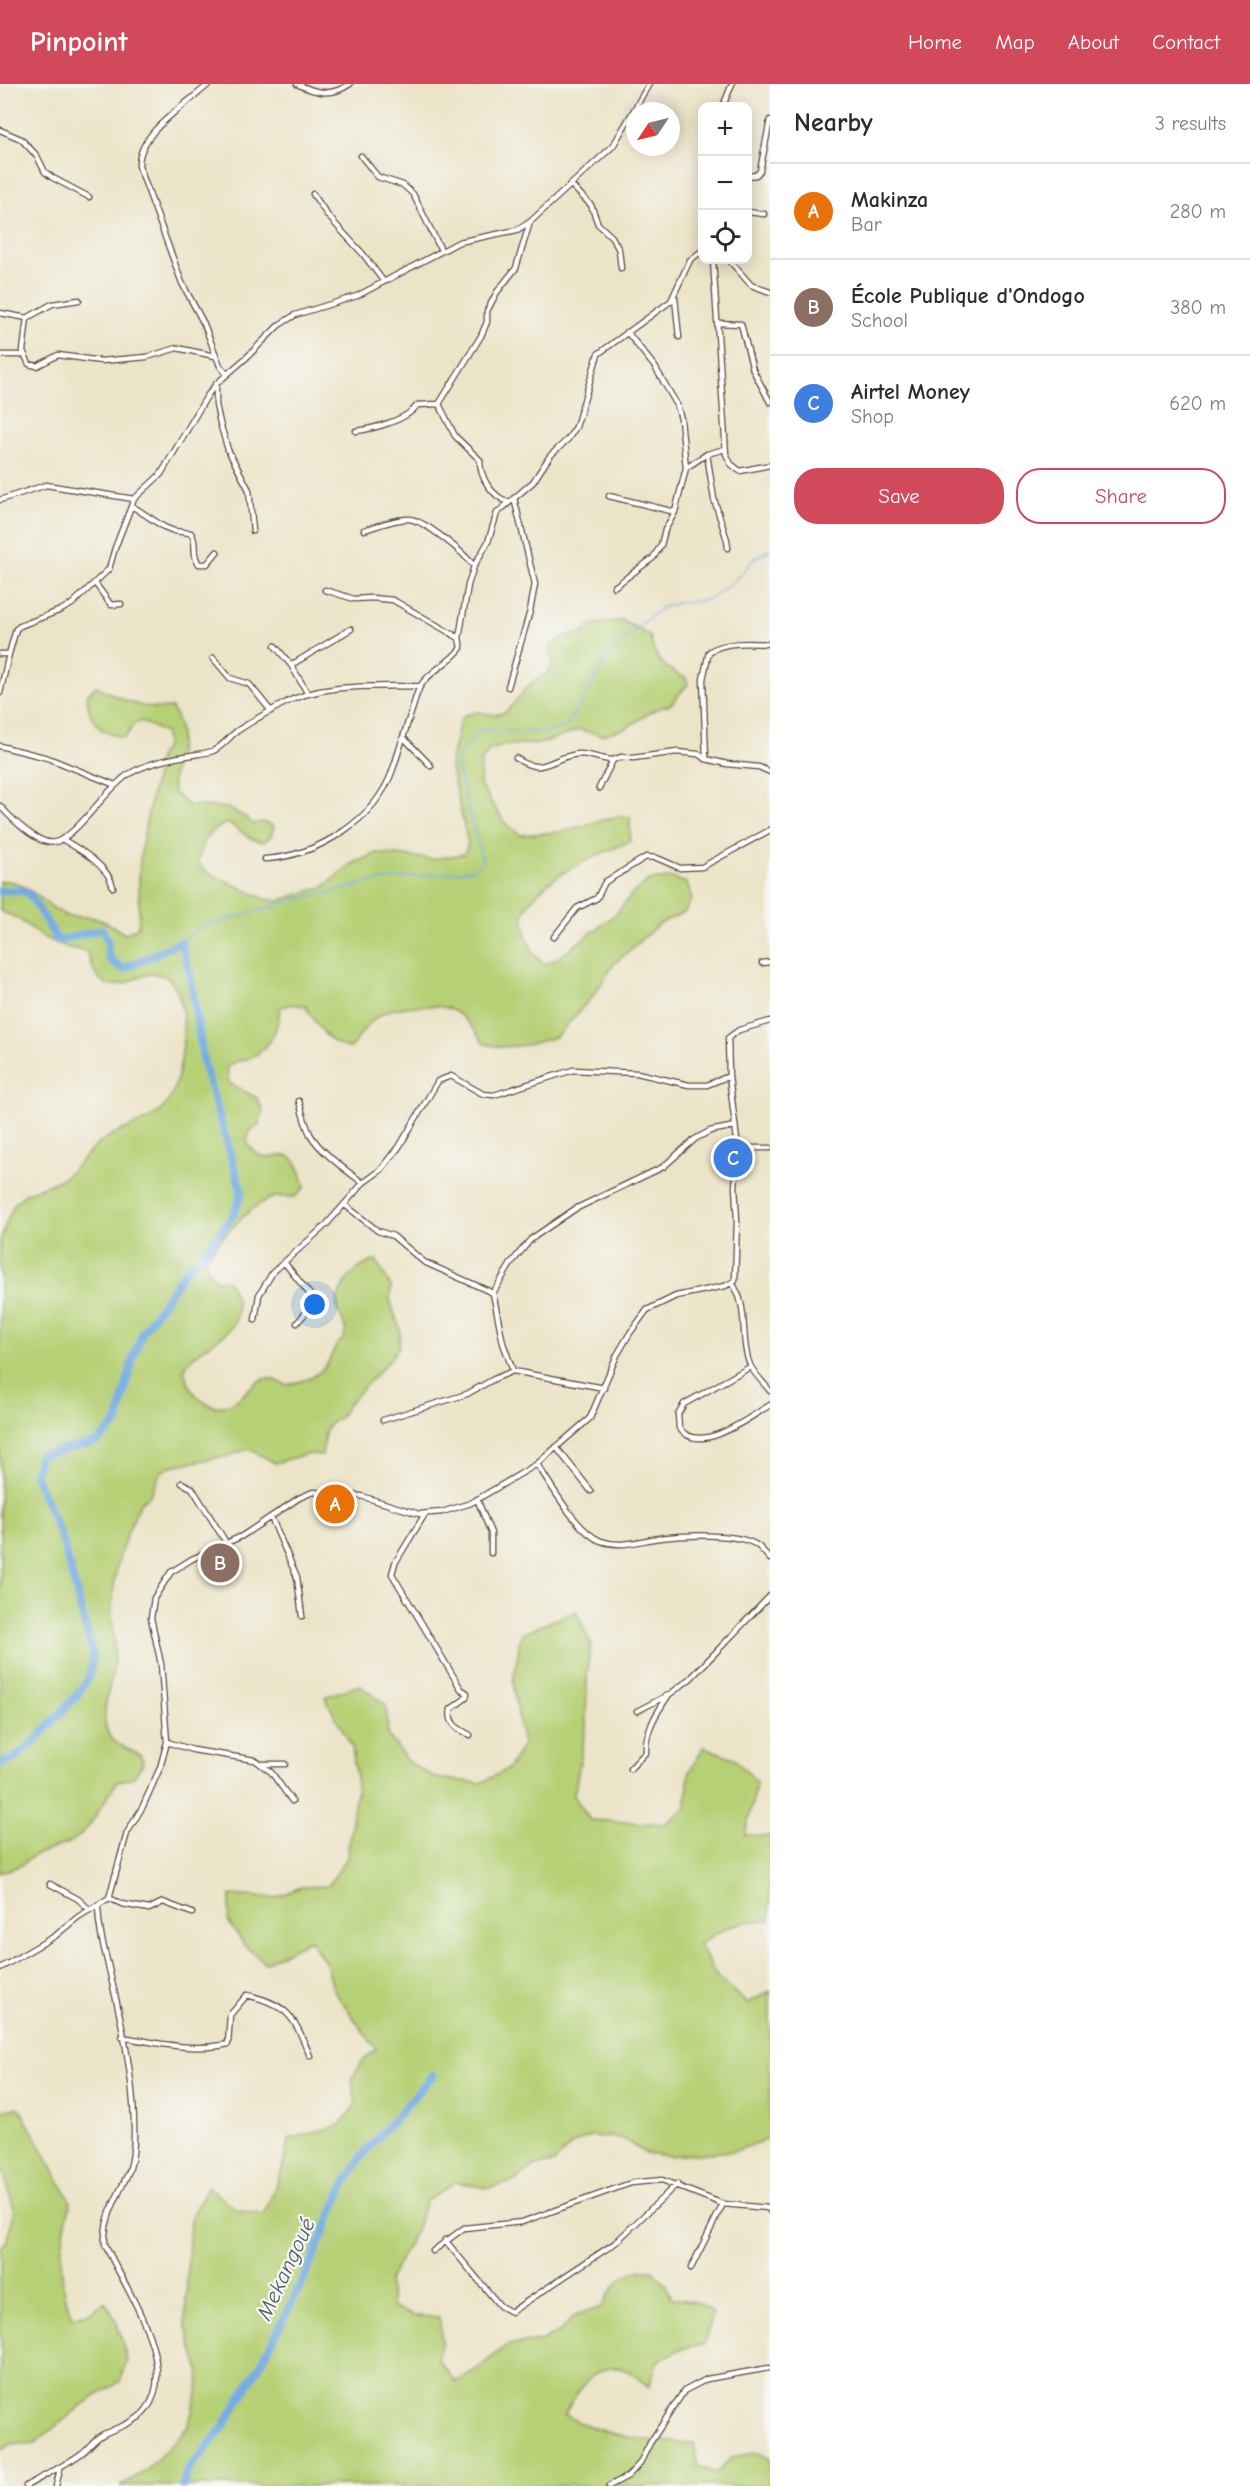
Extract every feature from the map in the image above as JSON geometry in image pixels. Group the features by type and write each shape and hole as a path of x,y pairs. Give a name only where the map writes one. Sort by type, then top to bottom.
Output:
{"street":[{"path":"209,84 151,133 143,145 139,160 143,180 182,283 204,324 215,356 227,374"},
{"path":"297,84 313,92 326,93 350,84"},
{"path":"0,693 16,629 72,604 109,569 134,500 160,474 216,384 287,319 357,296 459,242 518,230 530,222 619,138 649,84"},
{"path":"725,102 732,84"},
{"path":"752,175 760,171 770,120"},
{"path":"0,130 21,139 37,156 45,172 52,178 89,197"},
{"path":"361,156 378,177 403,185 413,194 441,250"},
{"path":"570,184 591,205 598,224 616,243 621,268"},
{"path":"313,194 328,216 363,254 384,282"},
{"path":"752,213 764,214"},
{"path":"439,404 481,336 487,322 487,311 497,292 516,268 530,222"},
{"path":"680,337 675,298 690,260 698,254"},
{"path":"713,264 725,449 728,459 740,471 770,465"},
{"path":"733,264 751,285 770,292"},
{"path":"265,859 285,858 299,854 339,833 378,801 386,788 420,686 435,670 454,657 461,648 459,638 468,585 474,566 488,542 497,513 533,482 550,456 576,428 598,354 675,298"},
{"path":"0,313 27,318 52,304 79,300"},
{"path":"27,318 23,343 24,355 29,364 37,366 58,355 101,362 147,357 177,348 215,356"},
{"path":"718,323 741,324 753,370 770,402"},
{"path":"614,587 653,558 661,545 665,530 675,512 686,468 681,419 677,405 655,367 627,332"},
{"path":"0,355 24,355"},
{"path":"216,384 216,405 228,450 249,490 253,531"},
{"path":"356,431 369,430 391,422 407,414 417,405 439,404"},
{"path":"439,404 455,436 480,460 480,469 492,492 508,502"},
{"path":"686,468 707,454 725,449"},
{"path":"707,454 714,499 728,548"},
{"path":"0,500 46,485 134,500"},
{"path":"609,496 675,512"},
{"path":"508,687 530,611 535,584 514,498"},
{"path":"132,506 164,527 191,533 195,539 195,559 199,564 207,564 216,552"},
{"path":"364,530 402,519 412,519 440,536 474,566"},
{"path":"95,583 111,605 121,604"},
{"path":"325,590 354,599 393,600 459,638"},
{"path":"291,665 351,629"},
{"path":"706,759 703,679 709,652 722,646 770,644"},
{"path":"275,646 291,665 308,694"},
{"path":"0,654 9,654"},
{"path":"213,658 230,678 249,684 271,711"},
{"path":"0,806 38,839 54,843 129,774 145,766 187,755 204,754 216,749 236,732 294,698 351,688 420,686"},
{"path":"403,737 431,766"},
{"path":"0,746 48,758 115,785"},
{"path":"516,758 526,765 536,767 581,754 603,760 613,760 621,757 633,758 677,752 698,754 706,759 742,767 759,767 770,772"},
{"path":"599,788 613,760"},
{"path":"554,937 577,908 597,898 605,882 646,857 657,858 680,868 702,867 770,830"},
{"path":"62,838 107,874 113,887"},
{"path":"762,963 770,962"},
{"path":"0,1968 55,1936 109,1898 127,1833 160,1768 167,1742 162,1672 151,1625 151,1611 157,1592 166,1577 178,1566 226,1544 305,1494 317,1492 361,1496 411,1513 425,1514 459,1508 477,1499 537,1464 590,1418 623,1344 647,1310 676,1296 732,1283 736,1278 735,1187 738,1148 729,1076 730,1036 746,1027 770,1021"},
{"path":"255,1320 259,1295 273,1272 345,1205 363,1184 381,1170 399,1147 438,1081 447,1076 483,1094 494,1095 573,1070 637,1073 689,1085 706,1085 729,1076"},
{"path":"299,1101 308,1131 314,1140 332,1159 363,1184"},
{"path":"493,1293 512,1262 531,1239 575,1209 663,1167 702,1135 735,1126"},
{"path":"738,1148 770,1148"},
{"path":"345,1205 378,1231 393,1236 424,1262 493,1293"},
{"path":"284,1262 312,1297 308,1310 297,1323"},
{"path":"732,1283 740,1298 750,1367 770,1391"},
{"path":"478,1286 490,1289 500,1285"},
{"path":"493,1293 506,1355 513,1371"},
{"path":"750,1367 684,1404 678,1414 679,1428 689,1437 704,1439 714,1437 770,1405"},
{"path":"383,1420 467,1394 513,1371 604,1388"},
{"path":"556,1447 591,1491"},
{"path":"537,1464 573,1516 587,1532 601,1541 625,1546 674,1536 721,1536 746,1540 757,1545 770,1559"},
{"path":"182,1483 192,1488 226,1544"},
{"path":"477,1499 491,1533 491,1552"},
{"path":"425,1514 395,1563 392,1574 461,1689 467,1693 466,1698 451,1709 449,1718 454,1727 470,1735"},
{"path":"271,1517 297,1577 302,1616"},
{"path":"637,1711 669,1694 690,1679 770,1596"},
{"path":"630,1769 646,1752 645,1739 655,1716 669,1694"},
{"path":"167,1742 193,1750 247,1758 262,1764 285,1764"},
{"path":"262,1764 292,1801"},
{"path":"50,1884 78,1899 90,1910"},
{"path":"109,1898 122,1904 149,1909 164,1902 192,1913"},
{"path":"26,2486 60,2469 99,2436 134,2420 146,2410 153,2396 156,2367 149,2334 142,2315 105,2244 104,2233 114,2201 129,2171 133,2155 134,2134 130,2075 112,1980 101,1943 98,1906"},
{"path":"122,2037 190,2046 216,2047 228,2044 230,2015 247,1995 275,2004 292,2016 310,2056"},
{"path":"433,2251 464,2228 522,2222 631,2183 662,2180 723,2204 768,2208 770,2211"},
{"path":"445,2240 500,2306 511,2312 615,2243 676,2184"},
{"path":"691,2268 723,2204"},
{"path":"609,2486 623,2481 640,2463 650,2443 684,2391 707,2379 770,2368"},
{"path":"56,2486 60,2469"}],"green space":[{"path":"622,620 650,636 654,652 661,662 686,678 688,684 670,705 654,710 626,728 602,735 579,730 540,744 505,745 488,751 481,762 480,785 505,823 521,835 560,832 618,816 630,817 630,841 558,876 534,897 525,910 523,920 528,941 535,955 544,964 557,959 617,913 632,894 649,880 671,878 687,883 692,899 685,912 659,924 614,964 593,996 556,1037 526,1045 502,1047 484,1044 470,1025 452,1010 438,1006 419,1006 393,1009 381,1014 366,1027 351,1048 330,1039 305,1006 291,1004 280,1008 272,1038 262,1050 227,1067 229,1083 257,1098 263,1110 259,1125 249,1132 247,1142 256,1153 264,1157 286,1156 293,1159 305,1187 295,1197 276,1197 257,1206 227,1233 206,1259 209,1272 216,1280 228,1281 236,1300 237,1315 232,1326 223,1335 190,1360 184,1371 193,1390 206,1403 222,1406 232,1403 261,1380 275,1380 286,1385 305,1380 320,1372 336,1346 344,1338 346,1329 336,1306 341,1290 349,1277 361,1267 376,1260 391,1287 390,1300 400,1329 399,1347 349,1403 339,1418 330,1424 325,1432 322,1455 307,1454 275,1463 249,1449 228,1456 171,1466 161,1472 149,1497 141,1501 117,1567 112,1610 114,1665 105,1708 106,1725 110,1737 141,1756 143,1763 134,1777 117,1782 89,1826 79,1836 69,1843 35,1855 21,1865 0,1873 0,1240 12,1209 21,1197 61,1179 105,1139 152,1117 165,1106 177,1078 183,1036 183,1015 179,997 172,983 161,975 150,974 122,984 108,985 96,976 86,951 69,948 43,937 17,918 0,911 0,881 9,881 26,888 67,916 98,919 125,934 138,927 141,851 160,754 166,747 165,733 141,721 134,724 125,738 108,733 93,719 87,695 96,686 142,706 172,708 180,732 173,792 188,805 228,808 247,818 253,824 262,822 274,826 271,836 264,842 249,837 226,823 205,839 198,863 206,872 265,899 278,901 323,887 352,864 377,853 432,859 464,854 468,844 450,764 460,721 465,715 478,712 495,715 506,712 531,683 545,675 553,666 549,646 565,636 583,633 590,625"},
{"path":"576,1611 591,1644 587,1676 586,1726 574,1796 590,1820 665,1824 686,1807 689,1772 704,1747 733,1758 757,1782 745,1835 770,1836 770,1921 741,1923 716,1933 699,1944 717,1977 747,2003 770,1991 770,2134 766,2140 735,2151 669,2156 645,2153 622,2138 590,2136 572,2144 554,2163 535,2166 513,2182 488,2188 455,2182 426,2201 417,2228 388,2282 393,2308 415,2316 439,2317 442,2342 437,2358 456,2382 477,2369 507,2345 540,2341 558,2333 575,2316 602,2307 616,2284 626,2275 642,2270 652,2270 664,2282 672,2298 697,2302 713,2313 704,2344 681,2349 657,2362 649,2387 624,2369 606,2368 598,2372 573,2399 564,2415 596,2429 627,2437 694,2443 697,2465 716,2474 732,2457 757,2453 770,2459 770,2486 121,2486 147,2470 187,2428 197,2395 200,2372 185,2324 190,2220 208,2187 237,2210 264,2215 282,2170 289,2139 340,2125 356,2104 352,2079 361,2063 376,2049 334,1991 326,1963 310,1940 265,1963 245,1946 228,1921 231,1895 275,1898 301,1887 328,1886 347,1858 357,1785 352,1747 325,1697 359,1685 386,1705 388,1735 407,1761 436,1778 481,1783 508,1769 523,1745 513,1683 521,1634"},
{"path":"19,2107 71,2202 64,2232 61,2260 64,2289 72,2318 89,2313 105,2302 116,2320 127,2360 121,2381 86,2402 35,2443 11,2445 0,2449 0,2248 8,2241 14,2209 0,2161 0,2111"}],"waterway":[{"path":"181,942 199,928 298,899 384,880 472,870 483,862 456,763 462,750 480,730 546,733 567,726 610,654 636,629 661,608 677,603 707,600 731,584 754,559 770,549"},
{"path":"0,891 20,890 30,895 58,941 102,929 107,940 109,958 123,969 181,942 190,974 204,1065 242,1193 234,1214 204,1253 185,1271 142,1333 133,1358 117,1423 97,1442 40,1455 35,1474 63,1542 93,1656 89,1678 77,1695 36,1740 11,1761 0,1763"},
{"name":"Mekangoué","path":"183,2486 186,2473 222,2429 262,2362 305,2276 343,2188 361,2157 433,2075"}],"place":[{"name":"Airtel Money","path":"733,1158"},
{"name":"Makinza","path":"335,1504"},
{"name":"École Publique d'Ondogo","path":"220,1563"}]}
